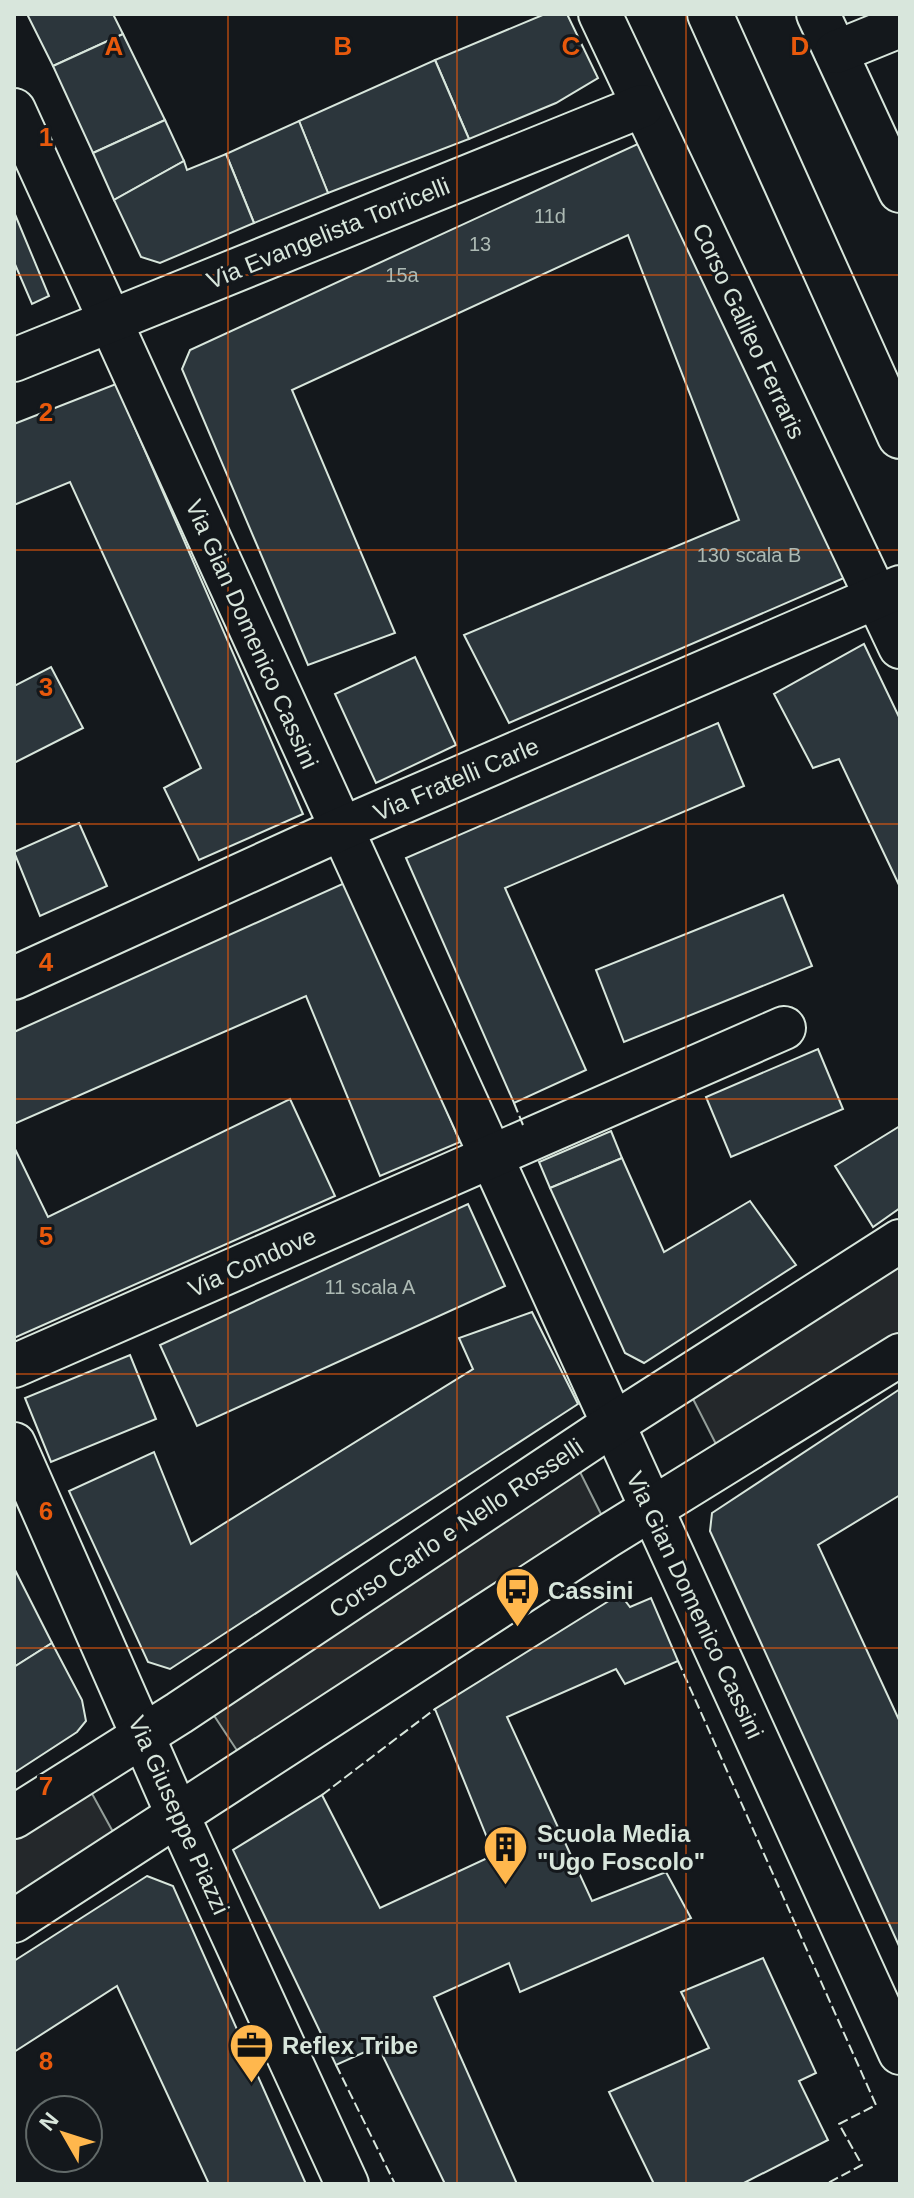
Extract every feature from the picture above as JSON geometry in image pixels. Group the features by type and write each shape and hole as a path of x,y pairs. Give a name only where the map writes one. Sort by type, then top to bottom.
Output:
{"main road":[{"path":"710,14 900,436"}],"street":[{"name":"Corso Galileo Ferraris","path":"600,14 642,106 888,592 900,647"},
{"path":"818,14 900,191"},
{"path":"836,52 900,26"},
{"name":"Via Evangelista Torricelli","path":"14,360 642,106"},
{"name":"Via Gian Domenico Cassini","path":"14,110 900,2053"},
{"name":"Via Fratelli Carle","path":"14,978 341,829 888,592"},
{"path":"490,1157 784,1028"},
{"name":"Via Condove","path":"14,1366 490,1157"},
{"name":"Corso Carlo e Nello Rosselli","path":"14,1817 142,1736 612,1425 900,1241"},
{"path":"14,1921 651,1509 900,1355"},
{"name":"Via Giuseppe Piazzi","path":"14,1444 142,1736 347,2184"}],"shaded area":[{"path":"900,1259 900,1332 718,1448 690,1393"},
{"path":"579,1470 605,1522 240,1755 213,1714"},
{"path":"90,1790 118,1841 14,1907 14,1839"}],"building":[{"path":"27,14 113,14 123,34 53,66"},
{"path":"545,14 567,14 598,78 556,103 469,139 435,60"},
{"path":"123,34 165,120 93,153 53,66"},
{"path":"435,60 469,139 328,193 299,121"},
{"path":"165,120 184,161 114,200 93,153"},
{"path":"299,121 328,193 254,223 226,154"},
{"path":"642,142 844,578 509,723 464,635 739,520 628,235 292,390 395,633 308,665 182,369 190,350"},
{"path":"226,154 254,223 160,263 141,257 114,200 184,161 187,170"},
{"path":"14,212 49,296 32,304 14,262"},
{"path":"116,384 303,814 199,860 164,788 201,768 70,482 14,505 14,424"},
{"path":"864,644 900,719 900,887 839,759 813,768 774,694"},
{"path":"415,657 456,745 376,783 335,694"},
{"path":"51,667 83,728 14,763 14,686"},
{"path":"718,723 744,786 505,888 586,1070 514,1103 406,858"},
{"path":"79,823 107,886 40,916 14,852"},
{"path":"349,881 460,1142 380,1176 306,996 14,1124 14,1032"},
{"path":"783,895 812,966 624,1042 596,970"},
{"path":"818,1049 843,1109 731,1157 706,1097"},
{"path":"290,1099 335,1196 14,1338 14,1147 48,1217"},
{"path":"900,1126 900,1208 873,1227 835,1166"},
{"path":"611,1131 622,1158 550,1188 539,1162"},
{"path":"622,1158 664,1252 750,1201 796,1265 644,1363 625,1353 550,1188"},
{"path":"468,1204 505,1286 197,1426 160,1345"},
{"path":"532,1312 578,1404 170,1669 148,1662 69,1491 154,1452 191,1544 473,1369 459,1338"},
{"path":"130,1355 156,1419 51,1462 25,1398"},
{"path":"900,1389 900,1495 818,1545 900,1722 900,1948 710,1531 712,1513"},
{"path":"14,1568 52,1643 14,1667"},
{"name":"Scuola Media \"Ugo Foscolo\"","path":"620,1594 630,1607 651,1598 678,1661 625,1684 616,1669 507,1717 592,1901 666,1872 691,1918 520,1992 509,1963 434,1997 517,2184 445,2184 378,2046 336,2065 233,1850 322,1795 380,1908 494,1855 435,1709"},
{"path":"52,1643 82,1700 86,1721 77,1732 14,1773 14,1667"},
{"path":"147,1876 173,1886 306,2184 209,2184 117,1986 14,2052 14,1961"},
{"path":"763,1958 816,2073 799,2081 828,2140 742,2184 654,2184 609,2092 709,2048 681,1992"}],"fence":[{"path":"514,1103 523,1125"},
{"path":"678,1661 876,2105 839,2124 862,2165 826,2184"},
{"path":"322,1795 435,1709"},
{"path":"336,2065 395,2184"}],"place":[{"name":"Cassini","path":"517,1629"},
{"name":"Scuola Media \"Ugo Foscolo\"","path":"506,1886"},
{"name":"Reflex Tribe","path":"251,2084"}]}
